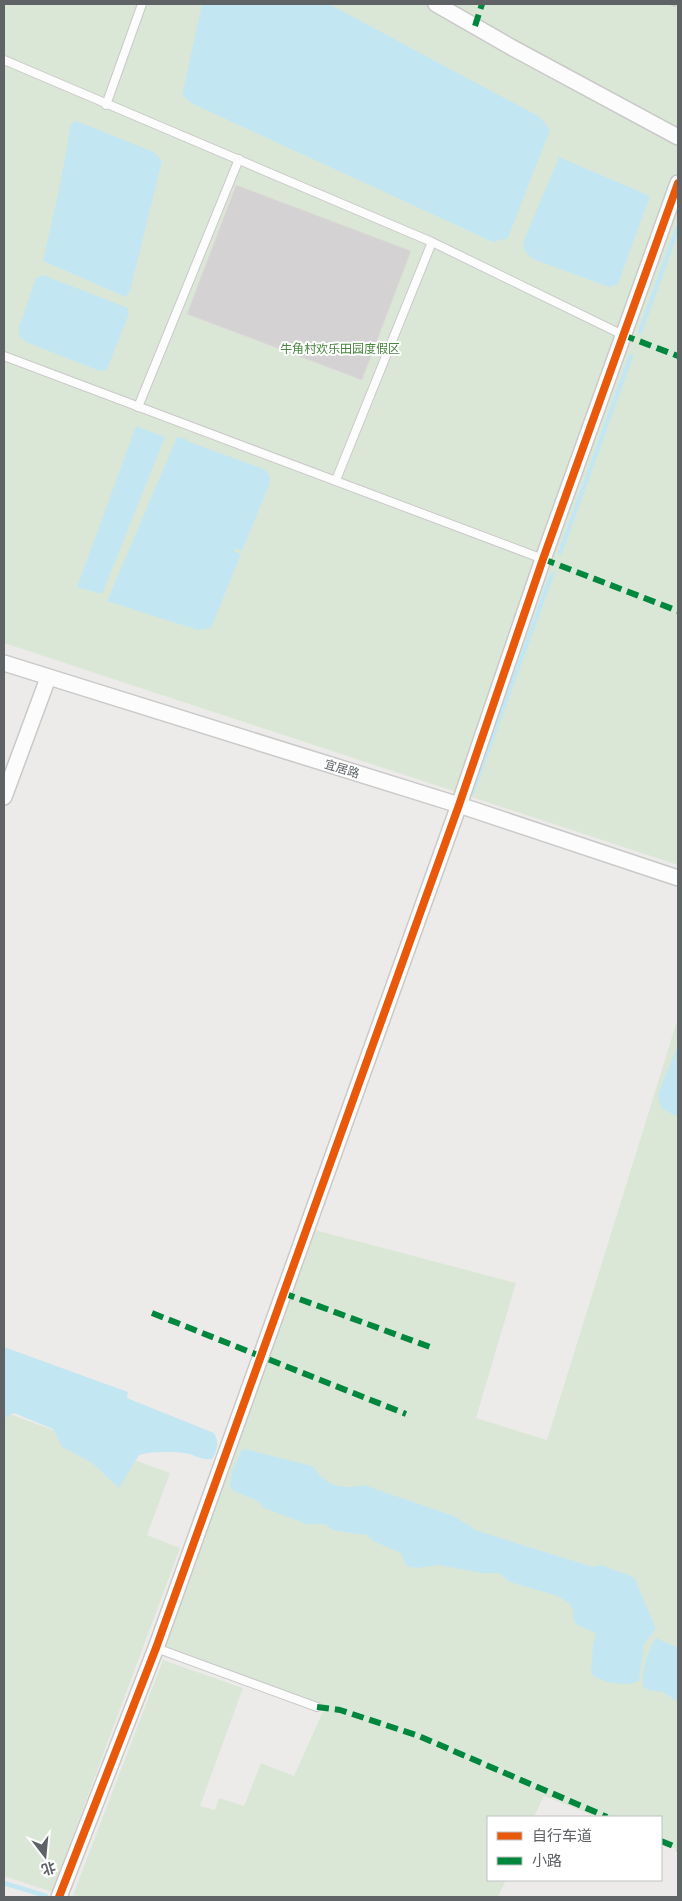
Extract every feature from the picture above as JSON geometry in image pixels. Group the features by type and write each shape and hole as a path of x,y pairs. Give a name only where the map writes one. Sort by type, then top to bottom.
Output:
{"street":[{"path":"436,4 511,47 678,137"},
{"path":"59,1897 156,1648 459,805 542,559 678,183"},
{"name":"宜居路","path":"4,663 459,805 678,878"},
{"path":"4,797 48,678"}],"lane":[{"path":"106,104 142,4"},
{"path":"4,60 432,242 623,335"},
{"path":"138,407 239,159"},
{"path":"336,480 432,242"},
{"path":"4,356 542,559"},
{"path":"156,1648 317,1706"}],"path":[{"path":"671,4 678,7"}],"green space":[{"name":"牛角村欢乐田园度假区","path":"4,4 678,4 678,865 4,643"},
{"path":"676,1024 678,1025 678,1850 662,1843 662,1816 594,1816 544,1796 534,1816 487,1816 487,1881 506,1881 498,1897 81,1897 73,1895 163,1660 243,1688 200,1806 215,1810 219,1798 244,1806 261,1763 294,1776 324,1709 165,1646 315,1230 516,1283 476,1418 547,1440"},
{"path":"4,1412 170,1473 147,1535 180,1548 52,1892 4,1876"}],"water":[{"path":"202,4 329,4 540,117 550,130 508,238 493,242 191,103 182,95"},
{"path":"76,121 154,152 162,161 130,291 126,297 43,261 71,124"},
{"path":"559,157 650,196 618,284 609,287 533,259 524,250 523,242"},
{"path":"43,275 128,308 128,316 107,369 100,371 26,342 19,336 19,327 36,278"},
{"path":"136,426 165,437 102,594 77,587"},
{"path":"177,437 187,439 189,442 264,469 270,477 269,485 242,551 235,548 234,551 241,554 211,628 198,630 107,601"},
{"path":"678,1045 678,1117 661,1108 658,1094"},
{"path":"4,1347 128,1392 127,1398 214,1433 217,1440 217,1449 212,1459 179,1453 156,1452 139,1455 119,1488 92,1463 62,1447 53,1429 14,1413 4,1418"},
{"path":"245,1449 312,1466 327,1482 337,1486 354,1487 364,1485 454,1516 478,1531 593,1567 603,1565 631,1576 635,1579 656,1629 644,1644 639,1681 627,1684 607,1682 591,1673 596,1633 574,1622 573,1610 570,1604 558,1596 510,1582 499,1573 482,1573 439,1565 417,1568 409,1567 405,1564 401,1553 373,1541 366,1534 333,1530 325,1524 307,1524 264,1508 258,1501 234,1491 230,1486 232,1472 241,1451"},
{"path":"656,1638 678,1648 678,1702 663,1692 648,1690 643,1686 646,1661"}],"building":[{"path":"236,185 411,251 362,380 187,314"}],"waterway":[{"path":"640,332 678,227"},
{"path":"560,553 631,356"},
{"path":"472,793 552,574"},
{"path":"4,1883 46,1896"}],"marked path":[{"path":"475,26 482,4"},
{"path":"623,335 678,356"},
{"path":"543,559 678,611"},
{"path":"283,1293 430,1347"},
{"path":"152,1313 406,1414"},
{"path":"317,1707 340,1710 419,1736 605,1816"},
{"path":"662,1841 678,1848"}],"cycle path":[{"path":"59,1897 156,1648 459,805 543,559 678,183"}]}
